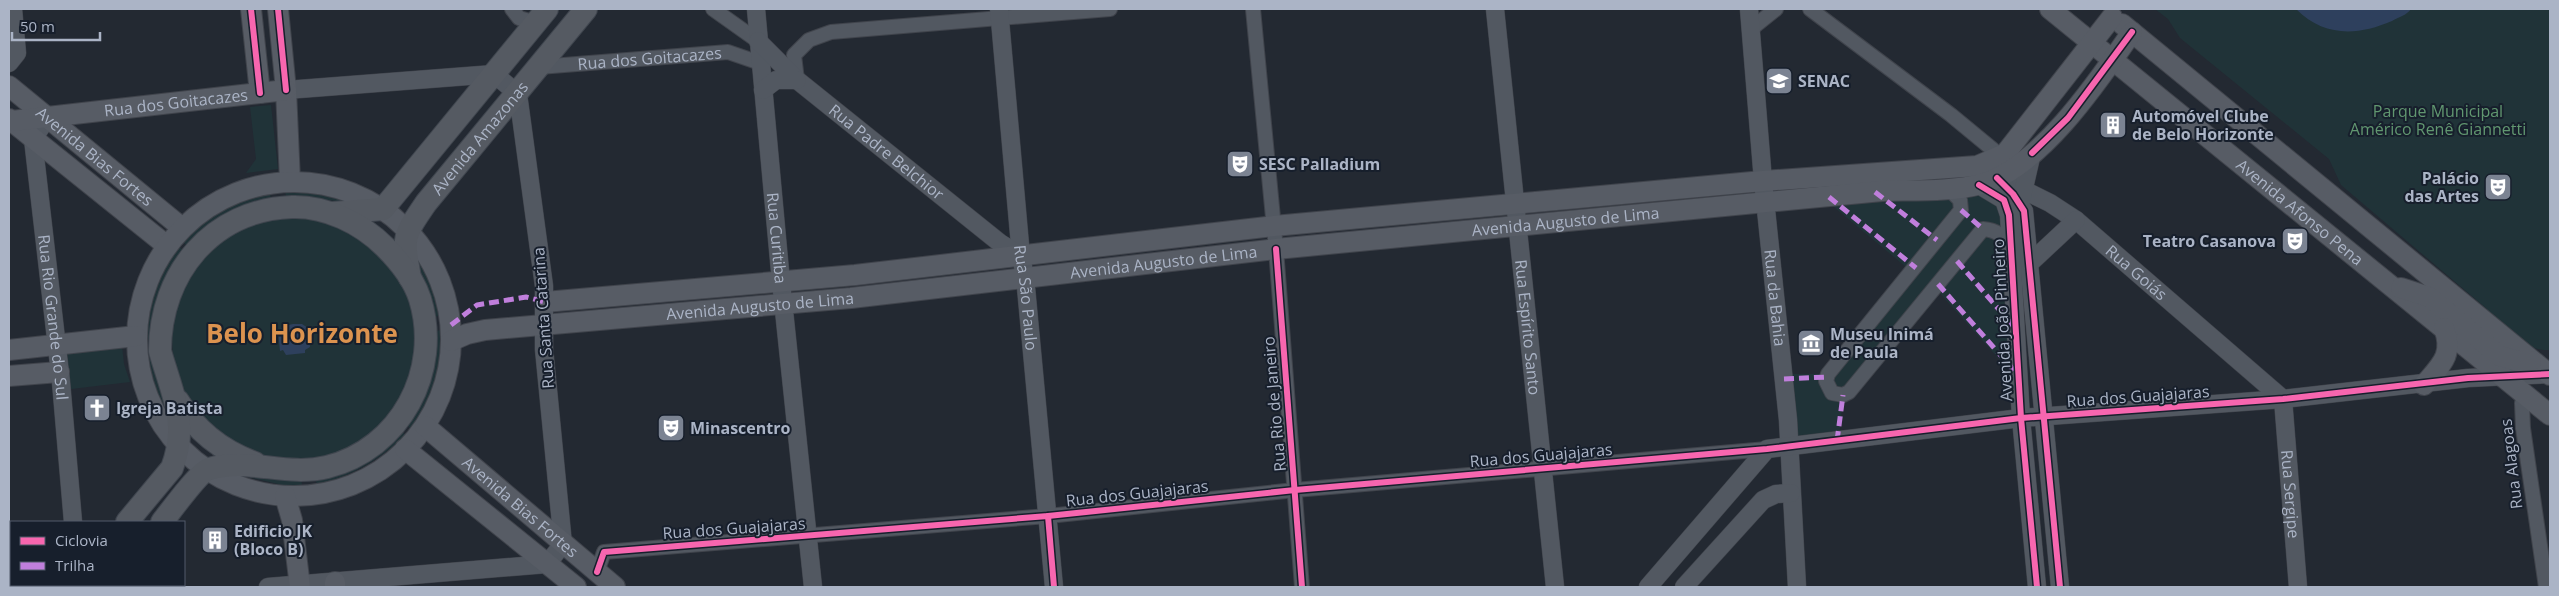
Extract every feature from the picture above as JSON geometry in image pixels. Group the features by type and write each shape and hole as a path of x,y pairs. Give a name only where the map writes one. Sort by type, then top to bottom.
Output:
{"main road":[{"path":"251,9 260,93"},
{"path":"278,9 286,90 290,181"},
{"name":"Avenida Amazonas","path":"407,230 426,203 518,94 586,9"},
{"name":"Avenida Afonso Pena","path":"2050,9 2385,283 2444,328 2500,376 2550,415"},
{"path":"1984,176 2005,154 2092,44 2107,13"},
{"name":"Avenida Afonso Pena","path":"2107,13 2541,360 2550,374"},
{"name":"Avenida Amazonas","path":"383,209 542,16"},
{"path":"1984,176 2019,166 2068,118 2132,32"},
{"name":"Avenida Bias Fortes","path":"9,86 181,227"},
{"name":"Rua dos Goitacazes","path":"10,121 286,90"},
{"name":"Avenida Bias Fortes","path":"10,121 166,245"},
{"name":"Avenida Augusto de Lima","path":"545,302 780,282 1274,226 1516,206 1763,181 1984,176"},
{"name":"Avenida Augusto de Lima","path":"451,341 467,334 486,330 783,304 1276,249 1518,228 1765,202 1948,188 1984,176"},
{"path":"290,181 328,185 361,196 383,209 407,230 434,264 442,283 451,325 448,369 440,398 425,426 406,449 367,478 320,495 285,496 258,492 232,484 206,470 177,446 162,426 146,394 140,374 136,336 139,304 149,273 166,245 181,227 204,208 231,194 258,186 290,181"},
{"path":"128,521 172,468 181,425 160,351 162,319 176,279 193,254 218,230 235,220 259,211 303,207 332,213 383,209"},
{"path":"163,521 206,470 237,464 306,472 350,459 378,442 397,424 416,394 424,361 425,327 420,299 410,279 378,240 332,213"},
{"path":"407,230 406,253 410,279"},
{"path":"2385,283 2429,297 2500,356 2518,361 2541,360"},
{"path":"2424,384 2446,359 2449,341 2444,328"},
{"path":"9,350 136,336"},
{"path":"9,376 59,372"},
{"path":"2526,396 2550,374"},
{"path":"173,392 186,414 209,438 230,452 267,467"},
{"name":"Avenida Bias Fortes","path":"425,426 616,587"},
{"name":"Avenida Bias Fortes","path":"406,449 555,575 576,587"},
{"path":"285,496 292,520 300,586"}],"street":[{"path":"9,63 17,54 14,9"},
{"path":"512,9 519,18 542,16"},
{"name":"Rua Padre Belchior","path":"713,9 758,41"},
{"name":"Rua Padre Belchior","path":"722,9 758,41 797,80 990,235 1020,256"},
{"name":"Rua Curitiba","path":"756,9 780,282 813,587"},
{"path":"763,90 776,80 797,80 794,55 809,40 831,32 1000,13 1110,9"},
{"name":"Rua Rio de Janeiro","path":"1253,9 1276,249 1302,587"},
{"name":"Rua Espírito Santo","path":"1495,9 1555,587"},
{"name":"Rua da Bahia","path":"1749,9 1763,181 1789,446 1797,587"},
{"path":"1751,29 1776,9"},
{"path":"1810,9 1951,115 1997,153 2005,154"},
{"name":"Rua São Paulo","path":"1000,13 1020,256 1024,277 1054,587"},
{"name":"Rua dos Goitacazes","path":"539,67 728,52 760,63"},
{"path":"494,74 518,94"},
{"name":"Rua dos Goitacazes","path":"286,90 494,74"},
{"name":"Rua Santa Catarina","path":"518,94 545,302 544,349 563,544"},
{"path":"33,139 48,117"},
{"name":"Rua Rio Grande do Sul","path":"33,139 57,345 73,521"},
{"name":"Avenida João Pinheiro","path":"2032,153 2021,197 2030,263 2060,587"},
{"name":"Avenida João Pinheiro","path":"1984,176 2004,200 2009,215 2021,418 2037,587"},
{"name":"Rua Goiás","path":"1984,176 2021,197 2050,203 2076,220 2283,399"},
{"path":"1948,188 1960,200 1961,210 1828,374 1826,381 1832,393 1843,395 1849,392 1983,229 1992,230 2003,235 2012,247"},
{"path":"2030,263 2076,220"},
{"name":"Rua dos Guajajaras","path":"597,572 604,552 1048,516 1295,490 1766,449 2021,418 2283,399 2500,376 2550,374"},
{"name":"Rua Alagoas","path":"2526,396 2522,403 2522,428 2546,587"},
{"name":"Rua Sergipe","path":"2283,399 2298,587"},
{"path":"1648,587 1766,449"},
{"path":"1684,587 1763,500 1776,494 1791,493"},
{"path":"268,587 555,575 563,544"},
{"path":"77,586 81,587"}],"green space":[{"name":"Parque Municipal Américo Renê Giannetti","path":"2155,9 2550,9 2550,350 2532,348 2524,344 2488,318 2487,309 2341,185 2329,159 2180,38 2168,19"},
{"path":"271,105 278,169 246,173 256,159 250,107"},
{"path":"1965,187 2004,200 2019,381 1935,288 1843,396 1839,440 1789,446 1783,374 1828,374 1912,272 1822,197"},
{"path":"285,191 308,192 351,202 286,197"},
{"path":"270,193 271,199 225,216 205,228 186,245 183,242 191,232 222,210"},
{"path":"294,217 318,219 341,226 352,231 380,253 402,281 407,292 414,315 416,339 414,363 407,386 402,397 380,425 352,447 341,452 318,459 294,461 270,459 247,452 236,447 208,425 186,397 181,386 174,363 172,339 174,315 181,292 186,281 208,253 236,231 247,226 270,219"},
{"path":"179,247 183,250 170,271 161,293 152,339 146,340 155,290 171,257"},
{"path":"414,254 431,282 439,316 433,317"},
{"path":"443,330 441,357 436,382 426,405 410,428 407,425 432,370 435,331"},
{"path":"122,346 124,364 130,382 63,390 61,353"},
{"path":"148,359 154,359 167,413 156,390"},
{"path":"402,432 406,435 375,460 343,476 317,485 315,478"},
{"path":"236,474 301,479 302,485 282,485"}],"water":[{"path":"2296,9 2411,9 2392,21 2379,26 2354,31 2341,31 2318,25"},
{"path":"302,324 308,328 310,347 305,350 305,353 286,355 283,350 280,351 278,331 284,326"}],"marked path":[{"path":"1875,192 1937,240"},
{"path":"1829,197 1916,268"},
{"path":"1961,210 1983,229"},
{"path":"1957,261 2015,328"},
{"path":"1938,284 2017,374"},
{"path":"451,325 477,305 526,297 545,302"},
{"path":"1784,379 1827,377"},
{"path":"1837,441 1843,395"}],"cycle path":[{"path":"251,9 260,93"},
{"path":"278,9 286,90"},
{"path":"2032,153 2068,118 2132,32"},
{"path":"1997,178 2013,194 2024,211 2060,587"},
{"path":"1979,185 2004,200 2009,215 2021,418 2037,587"},
{"path":"1276,249 1302,587"},
{"path":"597,572 604,552 1048,516 1295,490 1767,449 2021,418 2283,399 2468,378 2550,374"},
{"path":"1048,516 1054,587"}],"place":[{"name":"SENAC","path":"1779,81"},
{"name":"Automóvel Clube de Belo Horizonte","path":"2113,125"},
{"name":"SESC Palladium","path":"1240,164"},
{"name":"Palácio das Artes","path":"2498,187"},
{"name":"Teatro Casanova","path":"2295,241"},
{"name":"Museu Inimá de Paula","path":"1811,343"},
{"name":"Igreja Batista","path":"97,408"},
{"name":"Minascentro","path":"671,428"},
{"name":"Edificio JK (Bloco B)","path":"215,540"}],"district":[{"name":"Belo Horizonte","path":"302,333"}]}
